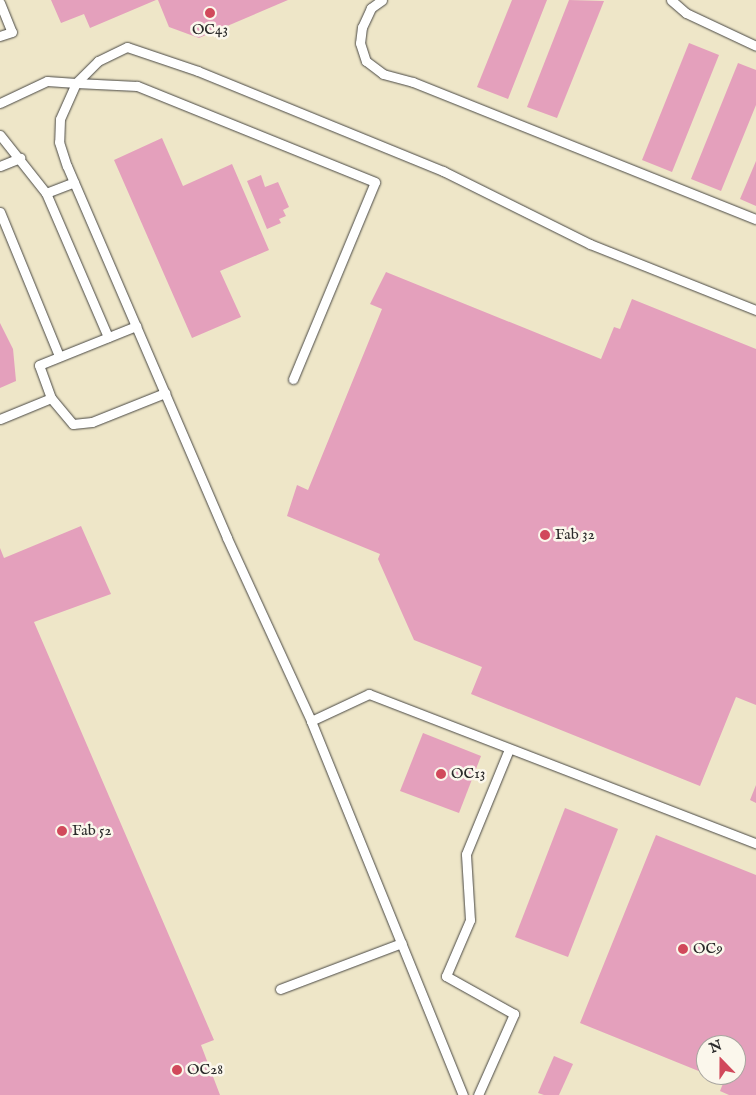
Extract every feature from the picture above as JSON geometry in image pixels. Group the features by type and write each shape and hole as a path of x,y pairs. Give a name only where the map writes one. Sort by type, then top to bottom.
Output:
{"lane":[{"path":"382,0 372,8 365,20 360,43 366,61 383,74 413,82 756,219"},
{"path":"671,0 686,13 756,46"},
{"path":"0,3 12,32 0,36"},
{"path":"463,1095 311,721 227,538 74,182 59,142 60,119 76,83 98,61 127,47 198,71 443,171 590,244 756,310"},
{"path":"0,103 47,82 137,86 374,182 293,378"},
{"path":"0,135 46,193 108,337"},
{"path":"0,166 20,158"},
{"path":"46,193 74,182"},
{"path":"0,212 59,356"},
{"path":"136,326 39,365 51,398 73,424 92,422 165,392"},
{"path":"0,419 51,398"},
{"path":"311,721 369,694 756,843"},
{"path":"478,1095 514,1014 446,976 470,920 466,854 509,749"},
{"path":"280,990 402,943"}],"building":[{"name":"OC43","path":"51,0 156,0 90,28 84,14 61,23"},
{"name":"OC43","path":"158,0 288,0 199,38 169,27"},
{"path":"512,0 547,0 508,99 477,87"},
{"path":"569,0 604,1 557,118 527,107"},
{"path":"689,43 719,55 672,172 642,160"},
{"path":"738,63 756,70 756,105 721,191 691,179"},
{"path":"162,138 183,186 232,164 269,250 220,271 241,317 192,338 114,160"},
{"path":"756,161 756,206 740,199"},
{"path":"261,175 265,187 278,182 289,207 283,210 286,216 279,219 281,223 267,229 247,181"},
{"name":"Fab 32","path":"386,272 601,359 614,327 620,329 632,299 756,349 756,705 736,697 700,786 471,694 482,667 414,640 378,559 380,554 287,516 297,485 308,490 382,309 370,304"},
{"path":"0,323 13,349 16,381 0,388"},
{"name":"Fab 52","path":"81,526 111,594 34,622 214,1040 201,1045 220,1095 0,1095 0,548 4,558"},
{"name":"OC13","path":"423,733 481,756 459,813 400,791"},
{"path":"756,785 756,803 750,800"},
{"path":"565,808 618,829 568,957 515,937"},
{"name":"OC9","path":"656,835 756,875 756,1095 729,1095 720,1091 722,1085 746,1085 746,1035 696,1035 696,1070 580,1023"},
{"path":"554,1056 573,1064 559,1095 538,1093"}],"place":[{"name":"OC43","path":"210,13"},
{"name":"Fab 32","path":"545,535"},
{"name":"OC13","path":"441,774"},
{"name":"Fab 52","path":"62,831"},
{"name":"OC9","path":"683,949"},
{"name":"OC28","path":"177,1070"}]}
